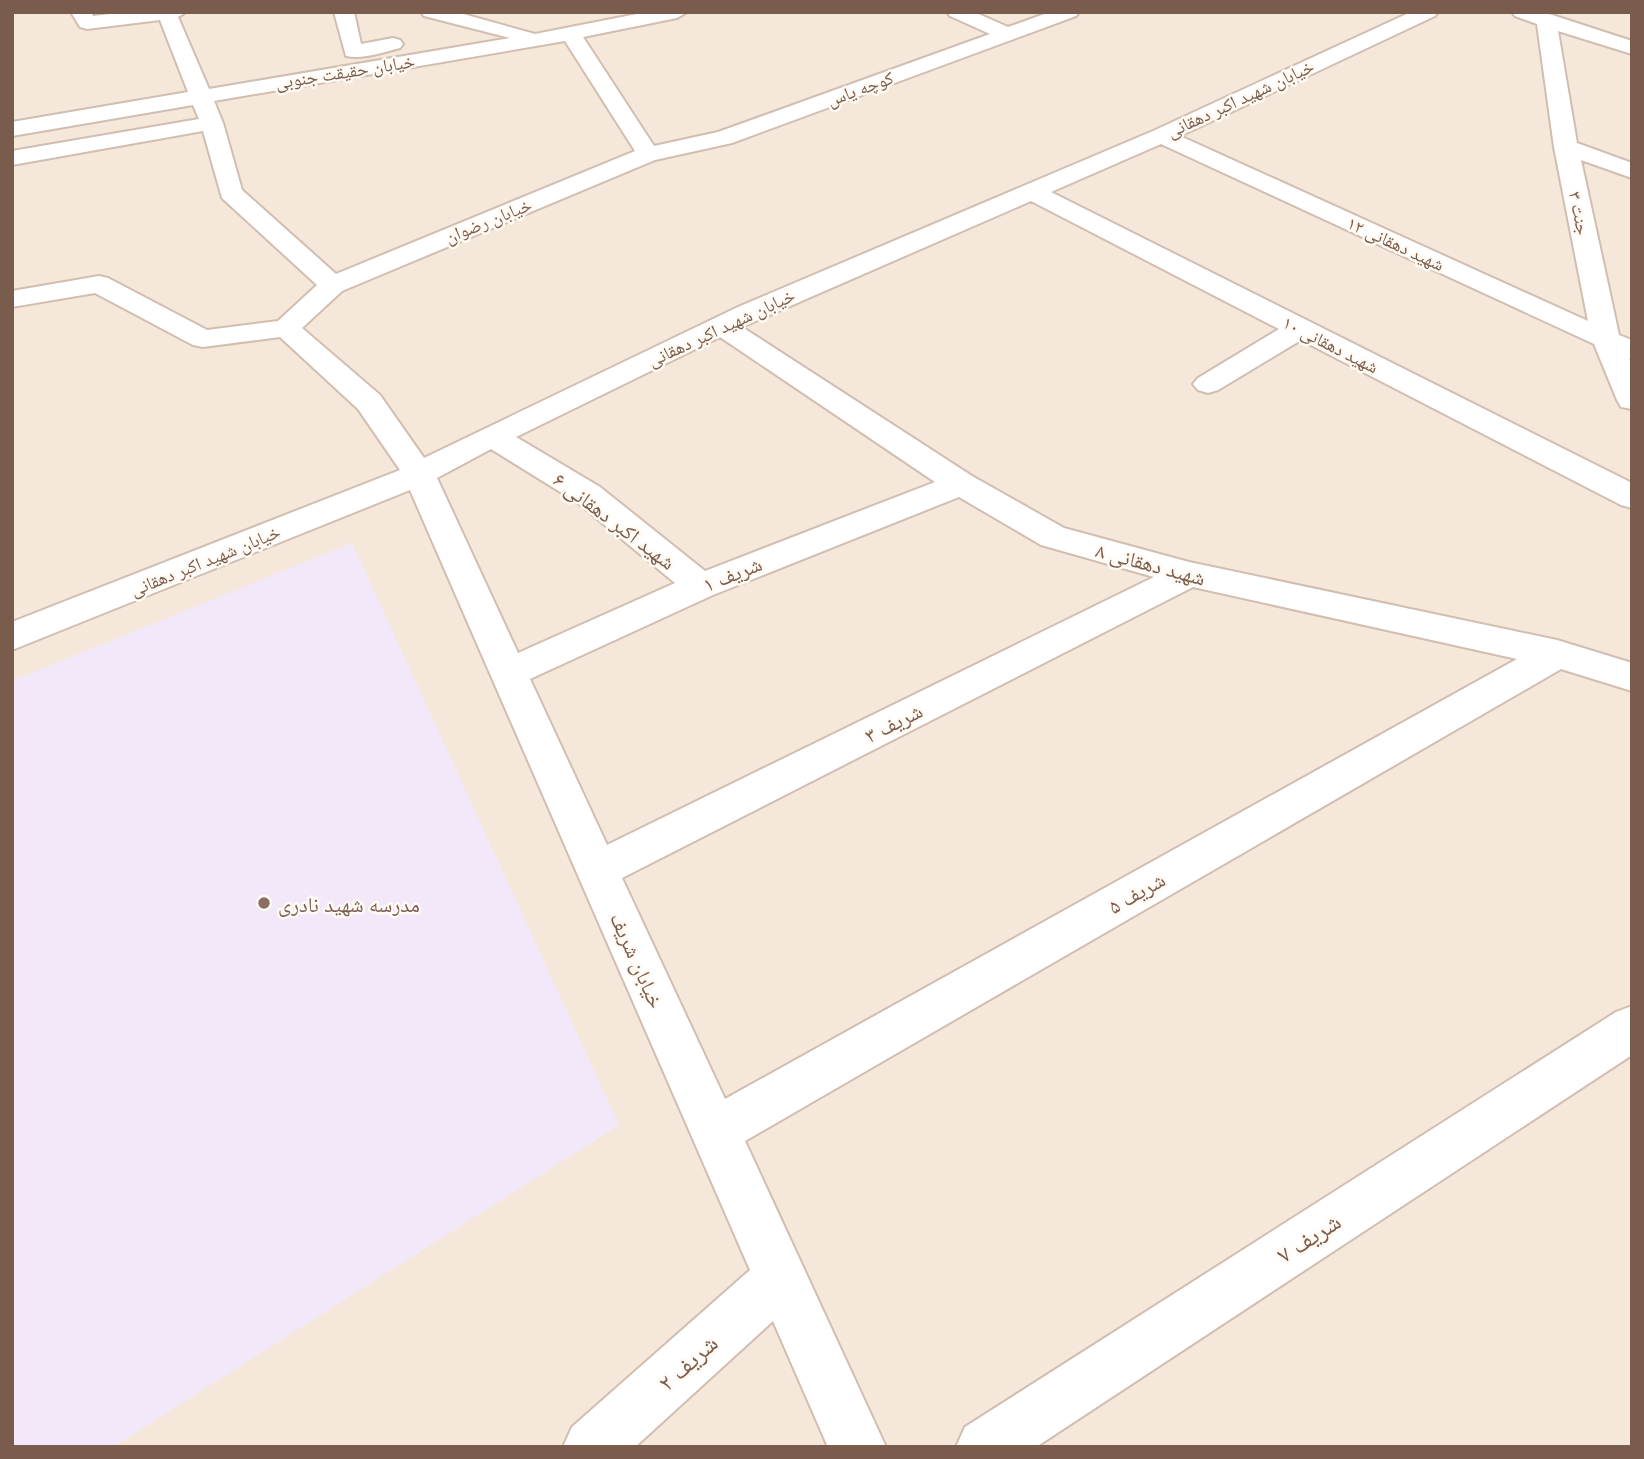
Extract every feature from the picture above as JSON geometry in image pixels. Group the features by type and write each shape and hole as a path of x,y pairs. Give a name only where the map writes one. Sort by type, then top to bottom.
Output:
{"street":[{"path":"81,12 87,23 171,13 198,95 212,123 231,193 333,285"},
{"path":"344,12 353,52 407,41"},
{"path":"431,12 538,39"},
{"name":"خیابان حقیقت جنوبی","path":"12,129 198,95 570,34 677,12"},
{"path":"957,12 1006,34"},
{"name":"کوچه یاس","path":"648,154 724,138 1069,12"},
{"path":"1522,12 1632,48"},
{"name":"خیابان شهید اکبر دهقانی","path":"12,637 419,474 492,436 722,326 1161,136 1407,15"},
{"name":"جنت ۳","path":"1548,21 1566,147 1606,339 1632,400"},
{"path":"433,36 487,24"},
{"path":"570,34 648,154"},
{"path":"12,158 212,123"},
{"name":"شهید دهقانی ۱۲","path":"1161,136 1632,351"},
{"path":"1566,147 1632,171"},
{"name":"خیابان رضوان","path":"286,328 333,285 648,154"},
{"name":"شهید دهقانی ۱۰","path":"1031,191 1632,496"},
{"path":"12,299 100,284 203,339 286,328"},
{"name":"شهید دهقانی ۸","path":"722,326 961,484 1053,537 1189,574 1557,654 1632,677"},
{"name":"خیابان شریف","path":"286,328 369,402 419,474 857,1447"},
{"path":"1208,384 1300,328"},
{"name":"شهید اکبر دهقانی ۶","path":"492,436 589,495 701,586"},
{"name":"شریف ۱","path":"508,673 701,586 961,484"},
{"name":"شریف ۳","path":"597,870 1189,574"},
{"name":"شریف ۵","path":"715,1131 1557,654"},
{"name":"شریف ۷","path":"985,1447 1632,1028"},
{"name":"شریف ۲","path":"592,1447 781,1278"}],"shaded area":[{"path":"12,12 1632,12 1632,1447 12,1447"},
{"name":"مدرسه شهید نادری","path":"352,543 619,1125 113,1447 12,1447 12,681"}],"place":[{"name":"مدرسه شهید نادری","path":"264,903"}]}
